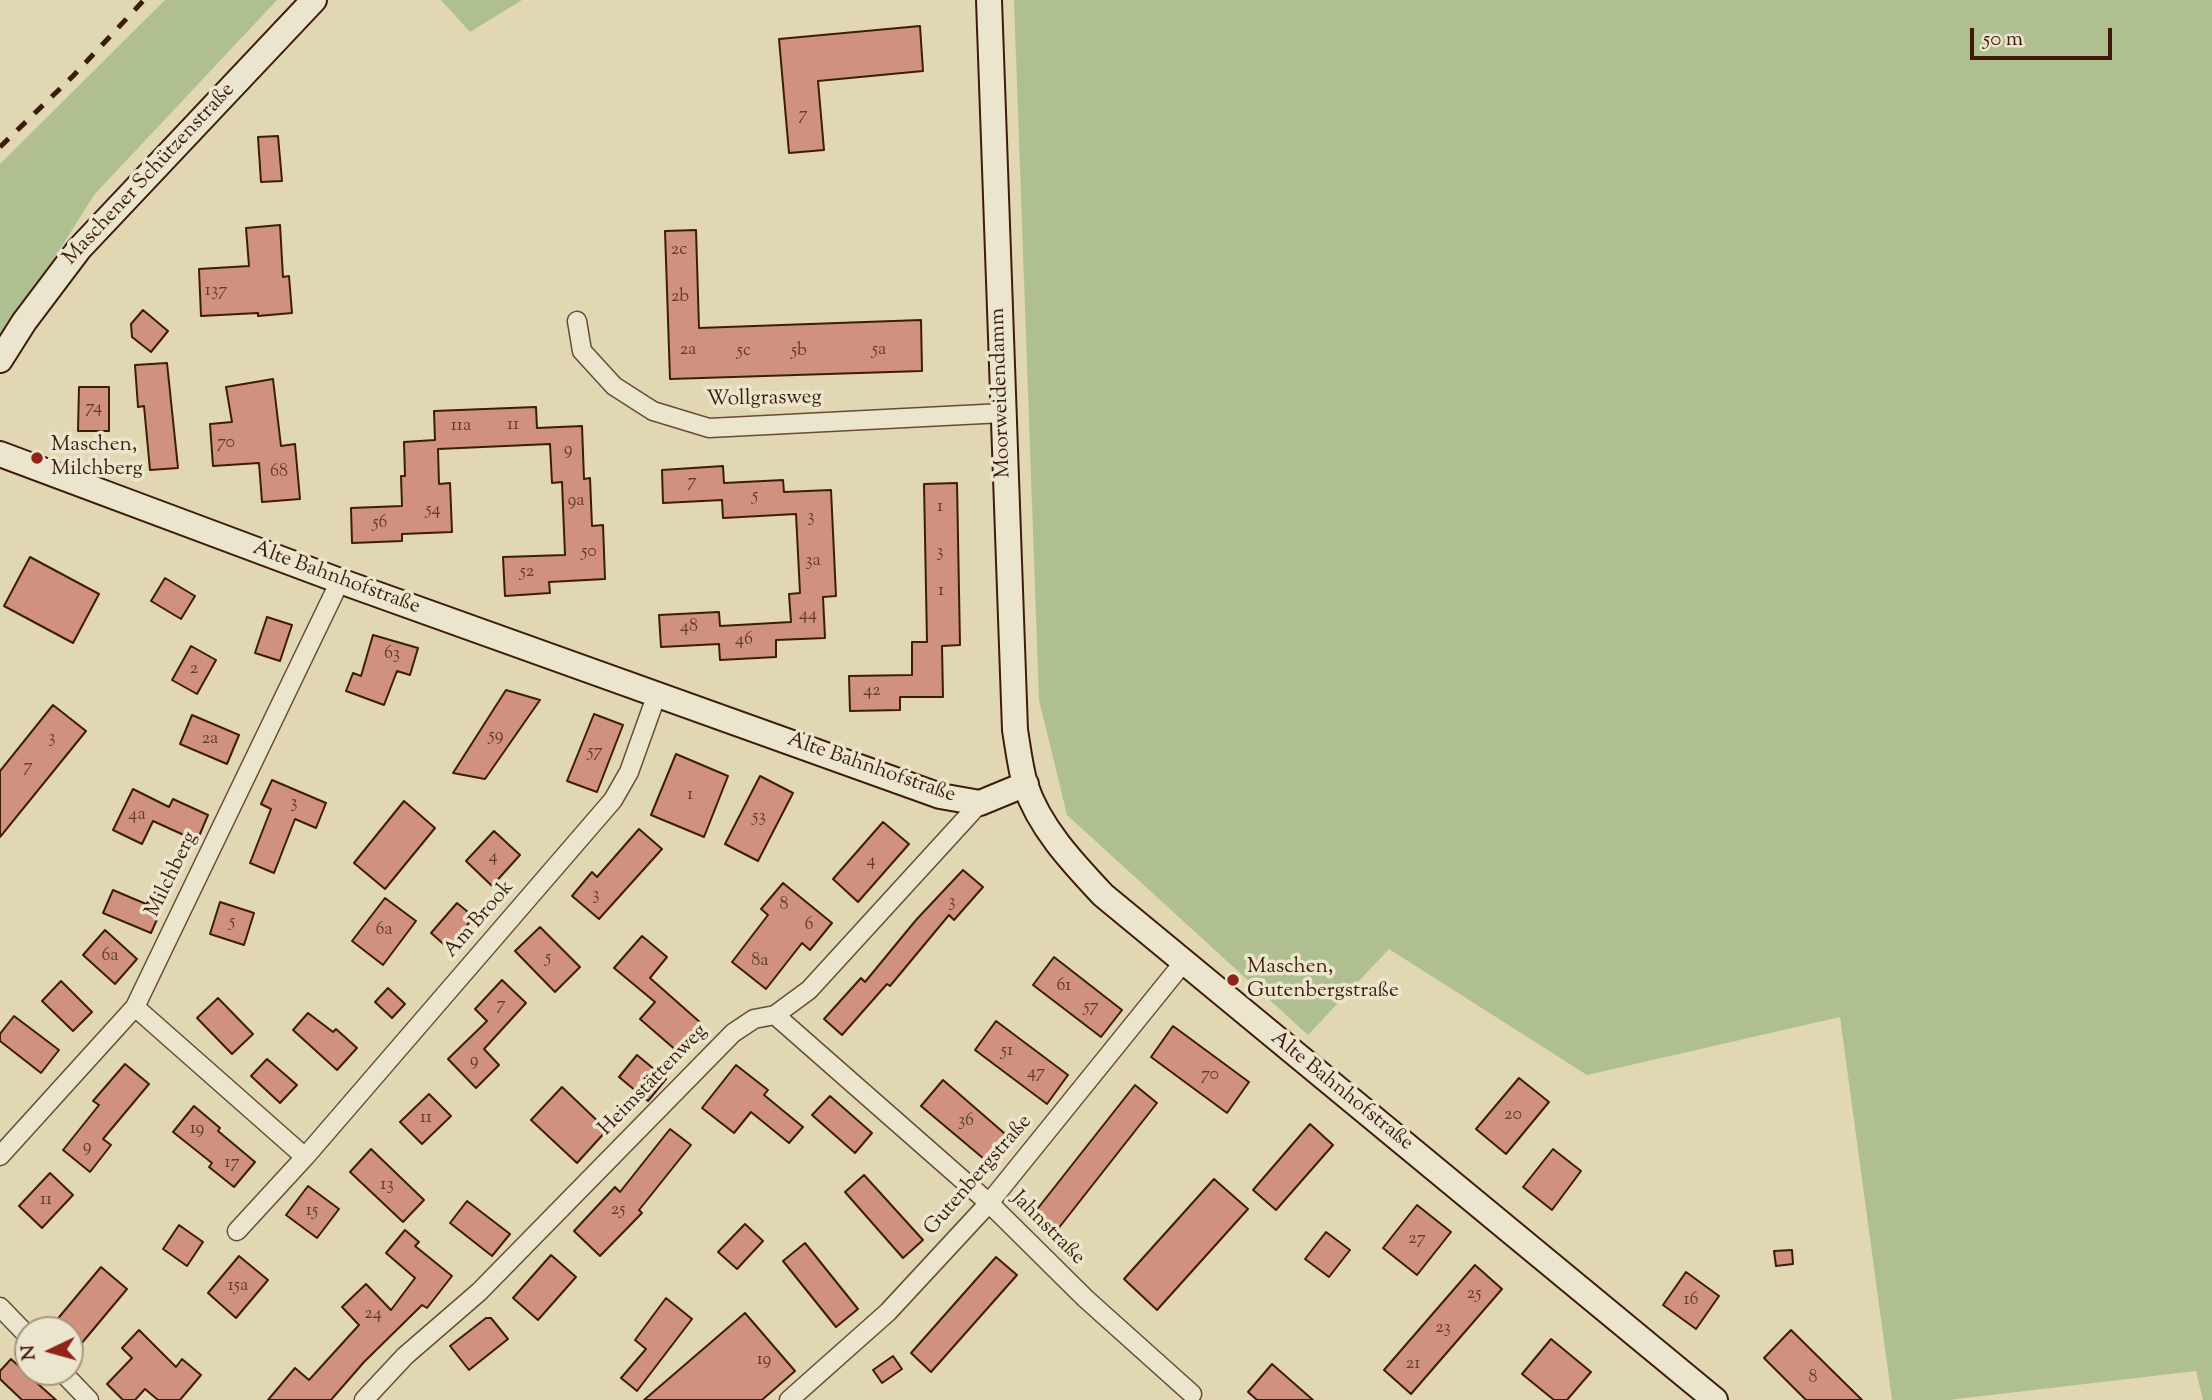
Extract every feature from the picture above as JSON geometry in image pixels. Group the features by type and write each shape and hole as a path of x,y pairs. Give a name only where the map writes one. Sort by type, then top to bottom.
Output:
{"street":[{"name":"Maschener Schützenstraße","path":"0,360 31,312 79,248 314,0"},
{"name":"Moorweidendamm","path":"989,0 1014,730 1026,784"},
{"name":"Wollgrasweg","path":"577,321 582,351 614,386 653,411 709,428 1003,413"},
{"name":"Alte Bahnhofstraße","path":"0,454 340,581 940,796 979,803 1026,784 1039,817 1071,861 1102,895 1715,1400"},
{"name":"Milchberg","path":"0,1156 135,1007 340,581"},
{"name":"Am Brook","path":"237,1231 305,1157 613,800 629,772 657,694"},
{"name":"Heimstättenweg","path":"364,1400 405,1356 479,1292 733,1032 754,1019 775,1014 809,990 979,803"},
{"name":"Gutenbergstraße","path":"789,1400 888,1312 989,1203 1183,963"},
{"path":"135,1007 305,1157"},
{"name":"Jahnstraße","path":"775,1014 989,1203 1086,1299 1192,1394"},
{"path":"0,1307 14,1322"},
{"path":"76,1386 89,1400"}],"green space":[{"path":"165,0 277,0 94,195 0,345 0,164"},
{"path":"441,0 522,0 470,32"},
{"path":"1014,0 2212,0 2212,1400 2203,1400 2196,1371 1948,1400 1892,1400 1840,1017 1587,1075 1389,949 1308,1035 1067,815 1039,700"}],"building":[{"path":"920,26 923,71 818,81 824,150 789,153 779,39"},
{"path":"278,136 282,181 261,182 258,137"},
{"path":"280,225 283,277 289,276 292,313 201,316 199,269 249,266 246,228"},
{"path":"696,230 699,328 921,320 922,371 670,379 665,231"},
{"path":"143,310 168,331 151,352 132,337 131,324"},
{"path":"167,363 178,468 150,470 144,406 138,407 135,365"},
{"path":"273,379 281,446 295,444 300,499 262,502 259,463 213,466 210,424 232,422 226,387"},
{"path":"79,387 109,387 109,431 78,431"},
{"path":"536,407 537,428 582,426 584,479 590,478 592,526 603,525 605,579 549,582 550,593 505,596 503,557 565,555 562,482 552,483 550,444 438,449 439,484 450,483 452,532 402,534 402,541 352,543 351,508 402,506 404,442 435,440 434,411"},
{"path":"723,466 724,483 783,480 784,492 831,490 836,596 823,597 825,638 776,640 776,657 720,660 719,644 661,647 659,615 719,612 720,626 791,622 789,594 800,593 796,514 723,518 722,500 663,503 662,470"},
{"path":"957,483 960,645 942,646 943,697 900,697 900,710 850,711 849,676 912,675 912,642 927,642 924,484"},
{"path":"30,557 99,594 73,643 4,606"},
{"path":"165,578 195,596 181,619 151,601"},
{"path":"267,617 292,625 280,661 255,653"},
{"path":"373,635 418,648 410,675 397,671 384,705 346,691 353,673 361,676"},
{"path":"191,646 216,660 197,694 172,680"},
{"path":"506,690 540,700 485,779 453,773"},
{"path":"53,705 86,731 0,837 0,771"},
{"path":"594,714 623,725 597,792 567,781"},
{"path":"192,715 239,735 227,764 180,744"},
{"path":"676,754 728,776 704,837 651,815"},
{"path":"760,776 793,793 758,861 725,844"},
{"path":"272,780 326,803 316,828 295,819 274,873 250,863 271,809 261,804"},
{"path":"133,789 169,807 173,799 208,815 197,841 153,821 142,844 113,830"},
{"path":"404,801 435,828 385,889 354,863"},
{"path":"883,822 909,844 858,902 833,879"},
{"path":"639,829 662,849 599,919 572,896 592,872 597,877"},
{"path":"494,831 520,855 492,886 466,861"},
{"path":"963,870 983,887 954,920 949,915 890,986 887,984 842,1035 824,1019 861,978 865,982 916,920"},
{"path":"783,883 832,923 810,950 802,943 766,989 732,962 768,915 761,909"},
{"path":"113,890 162,908 151,933 103,913"},
{"path":"385,898 416,921 383,965 352,941"},
{"path":"220,902 254,913 244,945 210,934"},
{"path":"457,903 474,917 448,948 431,933"},
{"path":"540,927 580,967 555,992 515,951"},
{"path":"105,930 137,959 115,984 83,955"},
{"path":"642,936 667,957 650,978 702,1024 678,1052 640,1019 655,1002 614,968"},
{"path":"1054,957 1122,1010 1101,1037 1033,985"},
{"path":"502,980 526,1003 484,1049 499,1065 476,1088 448,1059 487,1021 475,1009"},
{"path":"61,981 92,1012 73,1031 42,1001"},
{"path":"388,988 405,1004 392,1018 375,1002"},
{"path":"218,998 253,1034 232,1054 197,1018"},
{"path":"308,1013 333,1032 336,1029 357,1048 337,1070 293,1030"},
{"path":"14,1016 59,1050 41,1073 0,1041 0,1034"},
{"path":"996,1021 1068,1075 1047,1104 975,1050"},
{"path":"1173,1026 1249,1082 1227,1113 1151,1057"},
{"path":"637,1055 666,1079 648,1101 619,1077"},
{"path":"267,1059 297,1085 280,1103 251,1076"},
{"path":"125,1064 149,1084 103,1139 111,1145 90,1172 63,1150 99,1105 93,1101"},
{"path":"736,1065 768,1090 764,1095 803,1127 789,1143 751,1112 734,1133 702,1108"},
{"path":"1519,1078 1549,1102 1506,1154 1476,1129"},
{"path":"943,1080 1011,1139 990,1164 921,1106"},
{"path":"1135,1085 1157,1103 1054,1234 1031,1217"},
{"path":"562,1087 607,1130 577,1163 531,1120"},
{"path":"429,1094 451,1116 422,1144 400,1122"},
{"path":"830,1096 872,1133 855,1153 812,1115"},
{"path":"194,1106 220,1128 218,1131 255,1162 234,1187 209,1167 212,1163 173,1132"},
{"path":"1310,1124 1333,1145 1276,1210 1253,1190"},
{"path":"670,1129 691,1145 639,1210 642,1213 600,1256 574,1231 615,1187 620,1192"},
{"path":"371,1149 424,1200 403,1222 350,1172"},
{"path":"1553,1149 1581,1171 1552,1210 1523,1187"},
{"path":"50,1173 73,1195 42,1228 19,1206"},
{"path":"864,1175 923,1240 903,1258 845,1192"},
{"path":"1214,1179 1248,1209 1157,1310 1124,1279"},
{"path":"308,1186 339,1209 317,1238 286,1215"},
{"path":"467,1201 510,1234 492,1256 450,1223"},
{"path":"1417,1205 1451,1232 1417,1275 1383,1248"},
{"path":"745,1224 763,1241 737,1269 718,1252"},
{"path":"179,1225 203,1242 187,1266 163,1249"},
{"path":"405,1230 419,1242 415,1246 452,1276 427,1308 422,1305 364,1362 331,1400 268,1400 295,1368 309,1380 359,1325 342,1307 366,1284 391,1310 415,1278 386,1253"},
{"path":"1326,1232 1350,1250 1329,1277 1305,1259"},
{"path":"805,1243 858,1309 836,1327 783,1261"},
{"path":"1792,1250 1793,1264 1776,1266 1774,1251"},
{"path":"551,1255 576,1277 538,1320 513,1298"},
{"path":"239,1256 268,1280 236,1318 208,1293"},
{"path":"996,1257 1017,1275 931,1372 911,1353"},
{"path":"1475,1265 1502,1289 1411,1394 1384,1370"},
{"path":"101,1267 127,1289 84,1340 84,1316 60,1316"},
{"path":"1686,1272 1719,1296 1696,1329 1663,1305"},
{"path":"666,1298 692,1319 637,1391 621,1378 646,1349 635,1340"},
{"path":"745,1313 795,1371 762,1400 644,1400"},
{"path":"486,1318 491,1318 508,1339 469,1370 450,1346"},
{"path":"139,1330 176,1367 182,1359 201,1375 180,1400 158,1400 145,1389 135,1400 123,1400 107,1384 132,1358 122,1348"},
{"path":"1791,1330 1862,1400 1806,1400 1764,1358"},
{"path":"1551,1339 1591,1372 1567,1400 1554,1400 1522,1374"},
{"path":"893,1356 902,1369 882,1383 873,1370"},
{"path":"11,1359 14,1362 14,1386 41,1386 56,1400 22,1400 0,1379 0,1371"},
{"path":"1272,1364 1313,1400 1257,1400 1248,1392"}],"railway":[{"path":"0,147 73,76 144,0"}],"place":[{"name":"Maschen, Milchberg","path":"37,458"},
{"name":"Maschen, Gutenbergstraße","path":"1233,980"}]}
